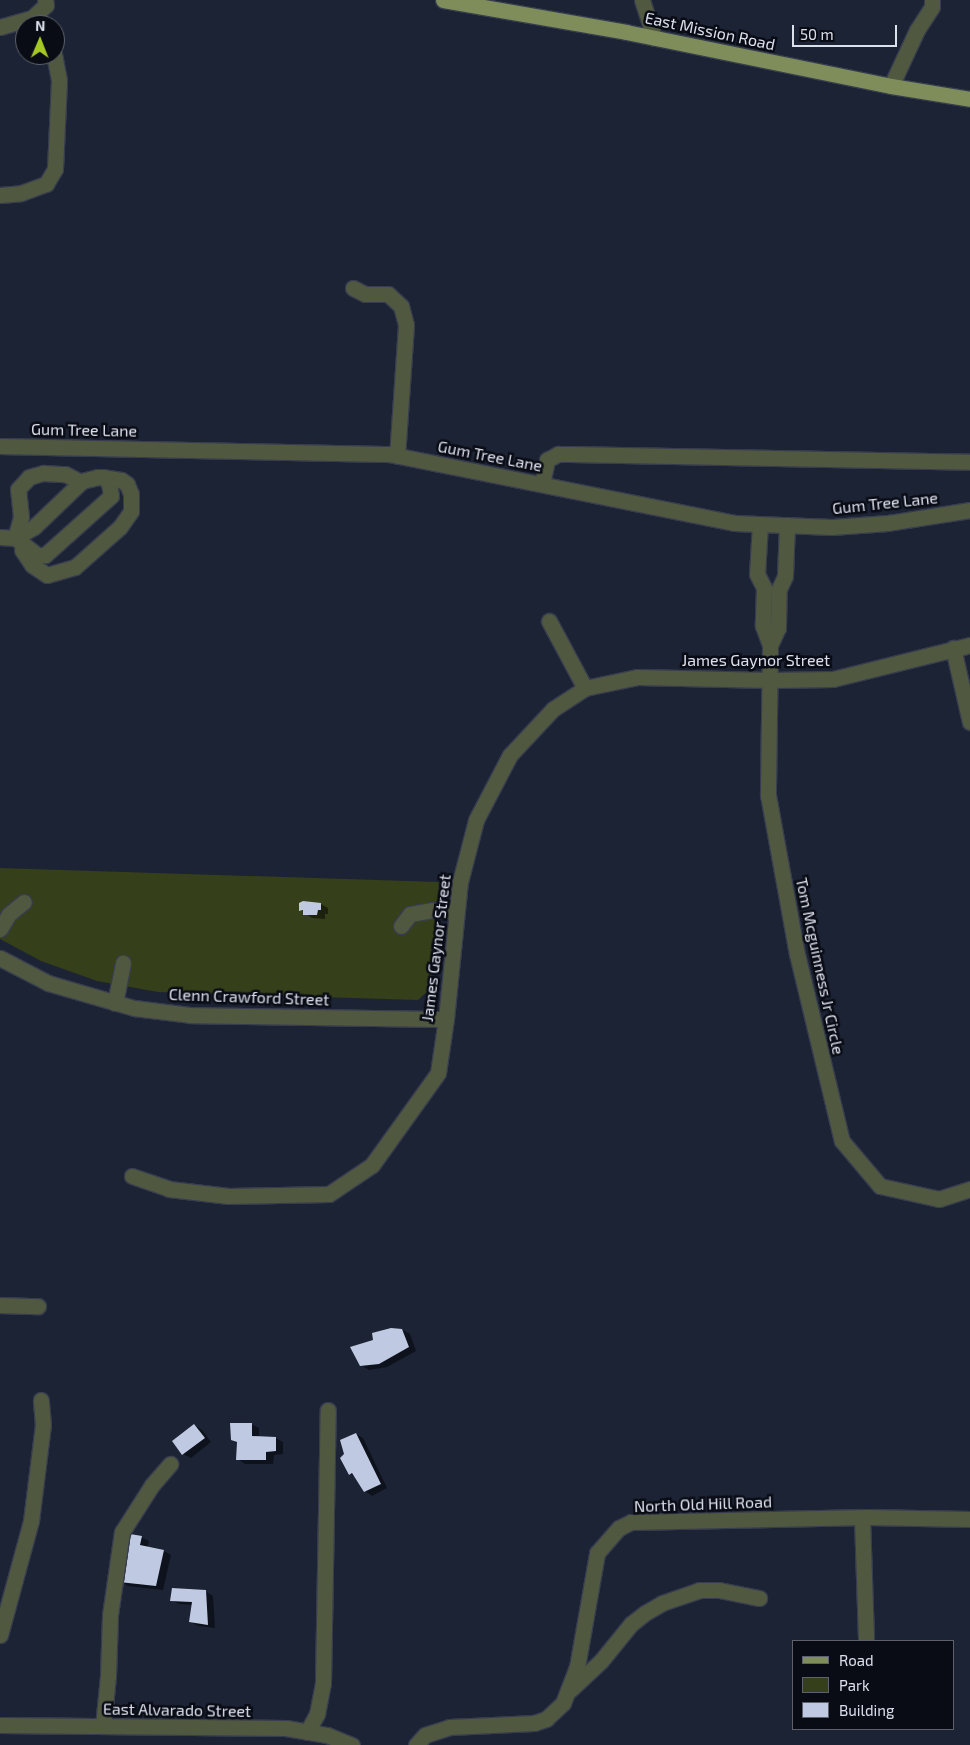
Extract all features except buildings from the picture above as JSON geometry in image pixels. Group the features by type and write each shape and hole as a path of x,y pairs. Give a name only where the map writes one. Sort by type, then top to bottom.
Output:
{"main road":[{"name":"East Mission Road","path":"443,0 499,5 891,86 970,100"}],"street":[{"path":"642,0 654,38"},
{"path":"891,86 917,30 932,7 932,0"},
{"path":"0,27 32,18 42,5"},
{"path":"0,196 21,193 46,184 54,169 59,80 56,65"},
{"path":"353,288 365,294 388,294 400,306 406,325 397,456"},
{"name":"Gum Tree Lane","path":"0,446 397,456 734,523 832,527 888,523 970,510"},
{"path":"542,484 547,460 558,454 970,462"},
{"path":"7,538 21,517 18,489 29,477 43,473 65,474 81,482"},
{"path":"91,477 121,480 126,484 131,494 131,511 120,527 74,567 47,575 32,565 7,538 34,527 81,482 91,477"},
{"path":"7,538 37,556 45,555 76,530 111,496 111,488 103,477"},
{"name":"Tom Mcguinness Jr Circle","path":"760,524 757,574 771,588 778,628 770,645 768,795 797,954 842,1141 880,1186 939,1199 970,1189"},
{"name":"Tom Mcguinness Jr Circle","path":"771,588 785,576 786,525"},
{"path":"549,621 585,688"},
{"name":"James Gaynor Street","path":"132,1176 169,1189 229,1196 329,1194 372,1165 438,1072 446,1019 460,882 476,820 510,755 553,709 585,688 637,677 770,680 833,678 970,645"},
{"path":"953,648 970,722"},
{"path":"0,929 10,914 24,902"},
{"path":"401,926 410,914 433,910 456,912"},
{"name":"Clenn Crawford Street","path":"0,958 48,983 134,1008 190,1015 446,1019"},
{"path":"115,1003 123,963"},
{"path":"0,1305 38,1306"},
{"path":"0,1635 30,1521 43,1425 41,1400"},
{"path":"307,1732 317,1714 323,1683 328,1410"},
{"path":"102,1726 108,1676 110,1615 122,1532 152,1485 170,1464"},
{"path":"864,1517 866,1640"},
{"name":"North Old Hill Road","path":"416,1745 425,1735 449,1727 534,1723 546,1719 563,1703 577,1667 596,1553 619,1528 631,1522 864,1517 970,1519"},
{"path":"567,1692 601,1661 631,1624 662,1603 699,1590 718,1590 759,1598"},
{"name":"East Alvarado Street","path":"0,1725 286,1728 326,1735 352,1745"}],"green space":[{"path":"0,868 439,882 431,988 418,1000 158,992 97,981 41,961 0,939"}]}
